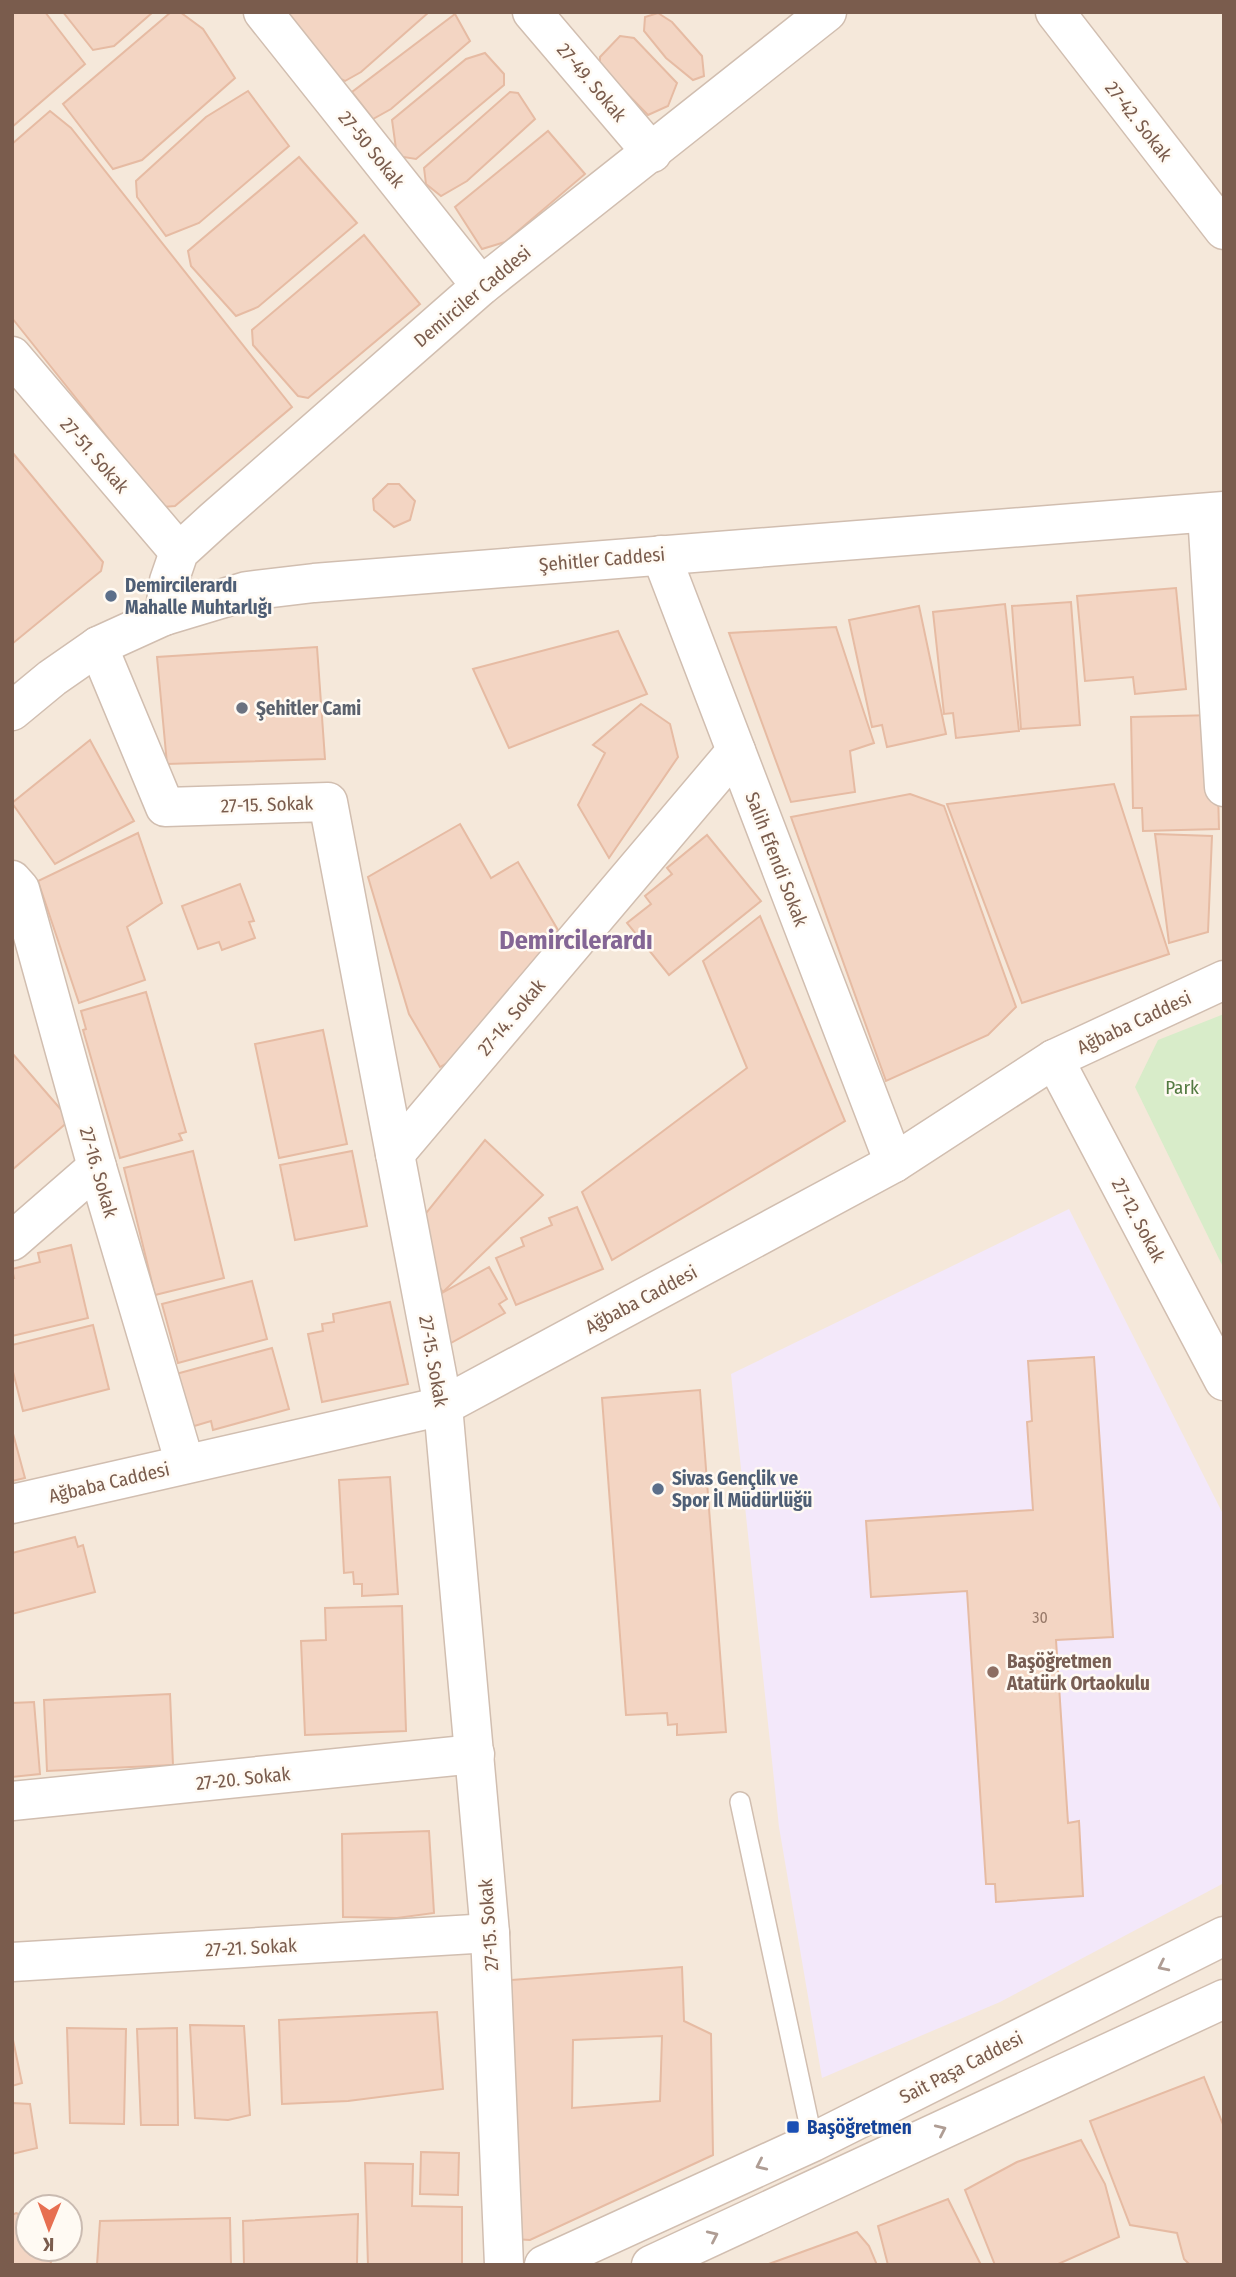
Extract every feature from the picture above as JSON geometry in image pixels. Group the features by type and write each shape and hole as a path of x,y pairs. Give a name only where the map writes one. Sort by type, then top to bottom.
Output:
{"street":[{"name":"27-50 Sokak","path":"263,12 481,286"},
{"name":"27-49. Sokak","path":"532,12 652,153"},
{"name":"Demirciler Caddesi","path":"164,616 169,581 180,552 481,286 827,12"},
{"name":"27-42. Sokak","path":"1055,12 1224,230"},
{"name":"27-51. Sokak","path":"12,356 24,396 180,552"},
{"name":"Şehitler Caddesi","path":"12,711 52,678 98,646 164,616 247,591 314,583 1215,512"},
{"path":"1215,512 1224,787"},
{"name":"Salih Efendi Sokak","path":"660,555 894,1163"},
{"name":"27-15. Sokak","path":"98,646 166,807 328,802 443,1406 489,1933 504,2265"},
{"name":"27-14. Sokak","path":"396,1154 736,751"},
{"name":"27-16. Sokak","path":"12,880 20,889 97,1167 185,1464"},
{"name":"Ağbaba Caddesi","path":"12,1504 443,1406 894,1163 1054,1059 1224,980"},
{"name":"27-12. Sokak","path":"1054,1059 1224,1381"},
{"path":"12,1241 97,1167"},
{"name":"27-20. Sokak","path":"12,1801 475,1754"},
{"name":"27-21. Sokak","path":"12,1962 489,1933"},
{"name":"Sait Paşa Caddesi","path":"544,2265 813,2141 1224,1936"},
{"path":"651,2265 1221,2009"}],"lane":[{"path":"740,1802 813,2141"}],"shaded area":[{"path":"12,12 1224,12 1224,2265 12,2265"},
{"name":"Başöğretmen Atatürk Ortaokulu","path":"1069,1209 1224,1516 1224,1883 1000,2002 822,2078 779,1827 731,1374"}],"green space":[{"name":"Park","path":"1224,1014 1224,1269 1135,1087 1158,1040"}],"building":[{"path":"12,12 45,12 85,64 12,127"},
{"path":"63,12 153,12 114,46 93,50"},
{"path":"171,12 180,12 203,29 235,78 142,160 113,169 63,104"},
{"path":"291,12 429,12 361,72 345,81 332,75 288,15"},
{"path":"658,13 672,22 702,56 704,76 693,80 666,58 644,31 645,17"},
{"path":"455,14 470,41 391,109 373,119 352,92"},
{"path":"620,36 634,38 677,83 668,106 648,115 600,66 600,57"},
{"path":"485,53 504,74 504,85 416,159 397,156 392,120 466,59"},
{"path":"248,91 289,146 199,223 166,236 137,197 136,181 206,117"},
{"path":"510,92 518,93 535,119 467,181 441,196 426,184 424,168"},
{"path":"50,111 71,128 292,407 175,506 163,507 12,318 12,144"},
{"path":"548,131 585,174 505,242 482,249 455,207"},
{"path":"299,157 357,223 258,307 236,316 191,266 188,251"},
{"path":"364,235 420,304 308,398 298,396 253,345 252,330"},
{"path":"12,452 103,562 101,571 12,644"},
{"path":"388,484 399,484 415,501 410,520 394,527 374,510 373,499"},
{"path":"1176,588 1186,689 1135,694 1133,677 1085,681 1077,596"},
{"path":"1071,602 1080,725 1021,729 1012,606"},
{"path":"1005,604 1019,731 956,738 953,713 944,714 933,612"},
{"path":"919,606 946,734 887,747 882,725 872,727 849,620"},
{"path":"836,627 874,743 850,751 855,792 791,802 729,633"},
{"path":"618,631 647,694 509,748 473,669"},
{"name":"Şehitler Cami","path":"317,647 325,759 167,764 157,657"},
{"path":"641,704 670,724 678,757 609,858 578,805 605,753 593,745"},
{"path":"1216,715 1219,829 1143,831 1142,808 1133,808 1131,717"},
{"path":"90,740 134,821 55,864 12,803"},
{"path":"1114,784 1169,954 1022,1003 947,804"},
{"path":"910,794 944,806 1016,1007 988,1035 886,1081 791,817"},
{"path":"460,824 491,878 518,862 565,942 484,1042 440,1067 409,1014 368,877"},
{"path":"138,833 162,903 127,927 145,980 79,1003 38,881"},
{"path":"1155,834 1212,836 1208,932 1169,943"},
{"path":"707,835 761,901 669,975 627,923 651,904 645,896 672,874 667,868"},
{"path":"240,884 254,921 249,922 255,938 222,950 219,942 198,949 182,906"},
{"path":"760,916 845,1121 612,1260 582,1192 747,1068 703,961"},
{"path":"146,992 186,1132 179,1134 182,1140 120,1158 83,1030 86,1029 81,1011"},
{"path":"323,1030 347,1144 279,1158 255,1044"},
{"path":"12,1053 70,1120 12,1170"},
{"path":"485,1140 543,1195 443,1292 417,1257 418,1223"},
{"path":"193,1151 224,1278 155,1295 124,1168"},
{"path":"352,1151 367,1226 295,1240 280,1165"},
{"path":"577,1207 603,1269 516,1305 496,1258 524,1246 521,1238 552,1225 549,1218"},
{"path":"71,1245 88,1318 12,1336 12,1269 40,1262 38,1253"},
{"path":"489,1267 507,1299 499,1304 505,1313 449,1344 433,1298"},
{"path":"252,1281 267,1339 178,1363 162,1304"},
{"path":"390,1302 408,1384 322,1402 308,1334 323,1331 322,1324 334,1322 333,1314"},
{"path":"93,1325 109,1389 23,1411 12,1368 12,1345"},
{"path":"272,1348 289,1409 213,1430 211,1421 191,1427 176,1374"},
{"name":"Başöğretmen Atatürk Ortaokulu","path":"1094,1357 1113,1637 1056,1640 1068,1823 1079,1821 1083,1896 996,1902 995,1884 986,1884 967,1591 871,1597 866,1521 1033,1510 1027,1422 1032,1421 1028,1361"},
{"name":"Sivas Gençlik ve Spor İl Müdürlüğü","path":"700,1390 726,1732 677,1735 677,1724 668,1725 667,1713 626,1715 602,1398"},
{"path":"12,1430 25,1478 12,1481"},
{"path":"390,1477 398,1594 362,1596 362,1584 354,1584 353,1572 344,1573 339,1480"},
{"path":"75,1537 78,1547 83,1545 95,1592 12,1614 12,1553"},
{"path":"402,1606 406,1731 305,1735 301,1641 326,1640 325,1608"},
{"path":"170,1694 173,1765 47,1771 44,1700"},
{"path":"34,1702 40,1774 12,1777 12,1703"},
{"path":"429,1831 434,1913 397,1918 343,1917 342,1834"},
{"path":"682,1967 684,2021 711,2034 713,2155 530,2240 514,2239 498,1981","holes":["662,2036 660,2101 572,2108 573,2040"]},
{"path":"437,2012 443,2089 348,2101 282,2104 279,2020"},
{"path":"190,2025 244,2026 250,2115 228,2120 195,2118"},
{"path":"67,2028 126,2029 124,2124 70,2123"},
{"path":"177,2028 178,2125 141,2125 137,2029"},
{"path":"12,2035 22,2083 12,2086"},
{"path":"1204,2077 1224,2127 1224,2265 1190,2265 1184,2259 1177,2233 1130,2225 1090,2121"},
{"path":"12,2103 30,2104 37,2148 12,2154"},
{"path":"1081,2140 1105,2184 1119,2237 1056,2265 995,2265 965,2190 1017,2162"},
{"path":"421,2152 459,2153 458,2195 420,2194"},
{"path":"365,2163 413,2164 412,2206 462,2207 462,2265 368,2265"},
{"path":"948,2199 981,2265 888,2265 878,2226"},
{"path":"14,2214 14,2263 50,2265 12,2265"},
{"path":"358,2214 357,2265 244,2265 243,2221"},
{"path":"230,2218 231,2265 97,2265 100,2221"},
{"path":"857,2232 869,2246 877,2265 766,2265"}],"place":[{"name":"Demircilerardı Mahalle Muhtarlığı","path":"111,596"},
{"name":"Şehitler Cami","path":"242,708"},
{"name":"Sivas Gençlik ve Spor İl Müdürlüğü","path":"658,1489"},
{"name":"Başöğretmen Atatürk Ortaokulu","path":"993,1672"},
{"name":"Başöğretmen","path":"793,2127"}],"district":[{"name":"Demircilerardı","path":"576,940"}]}
